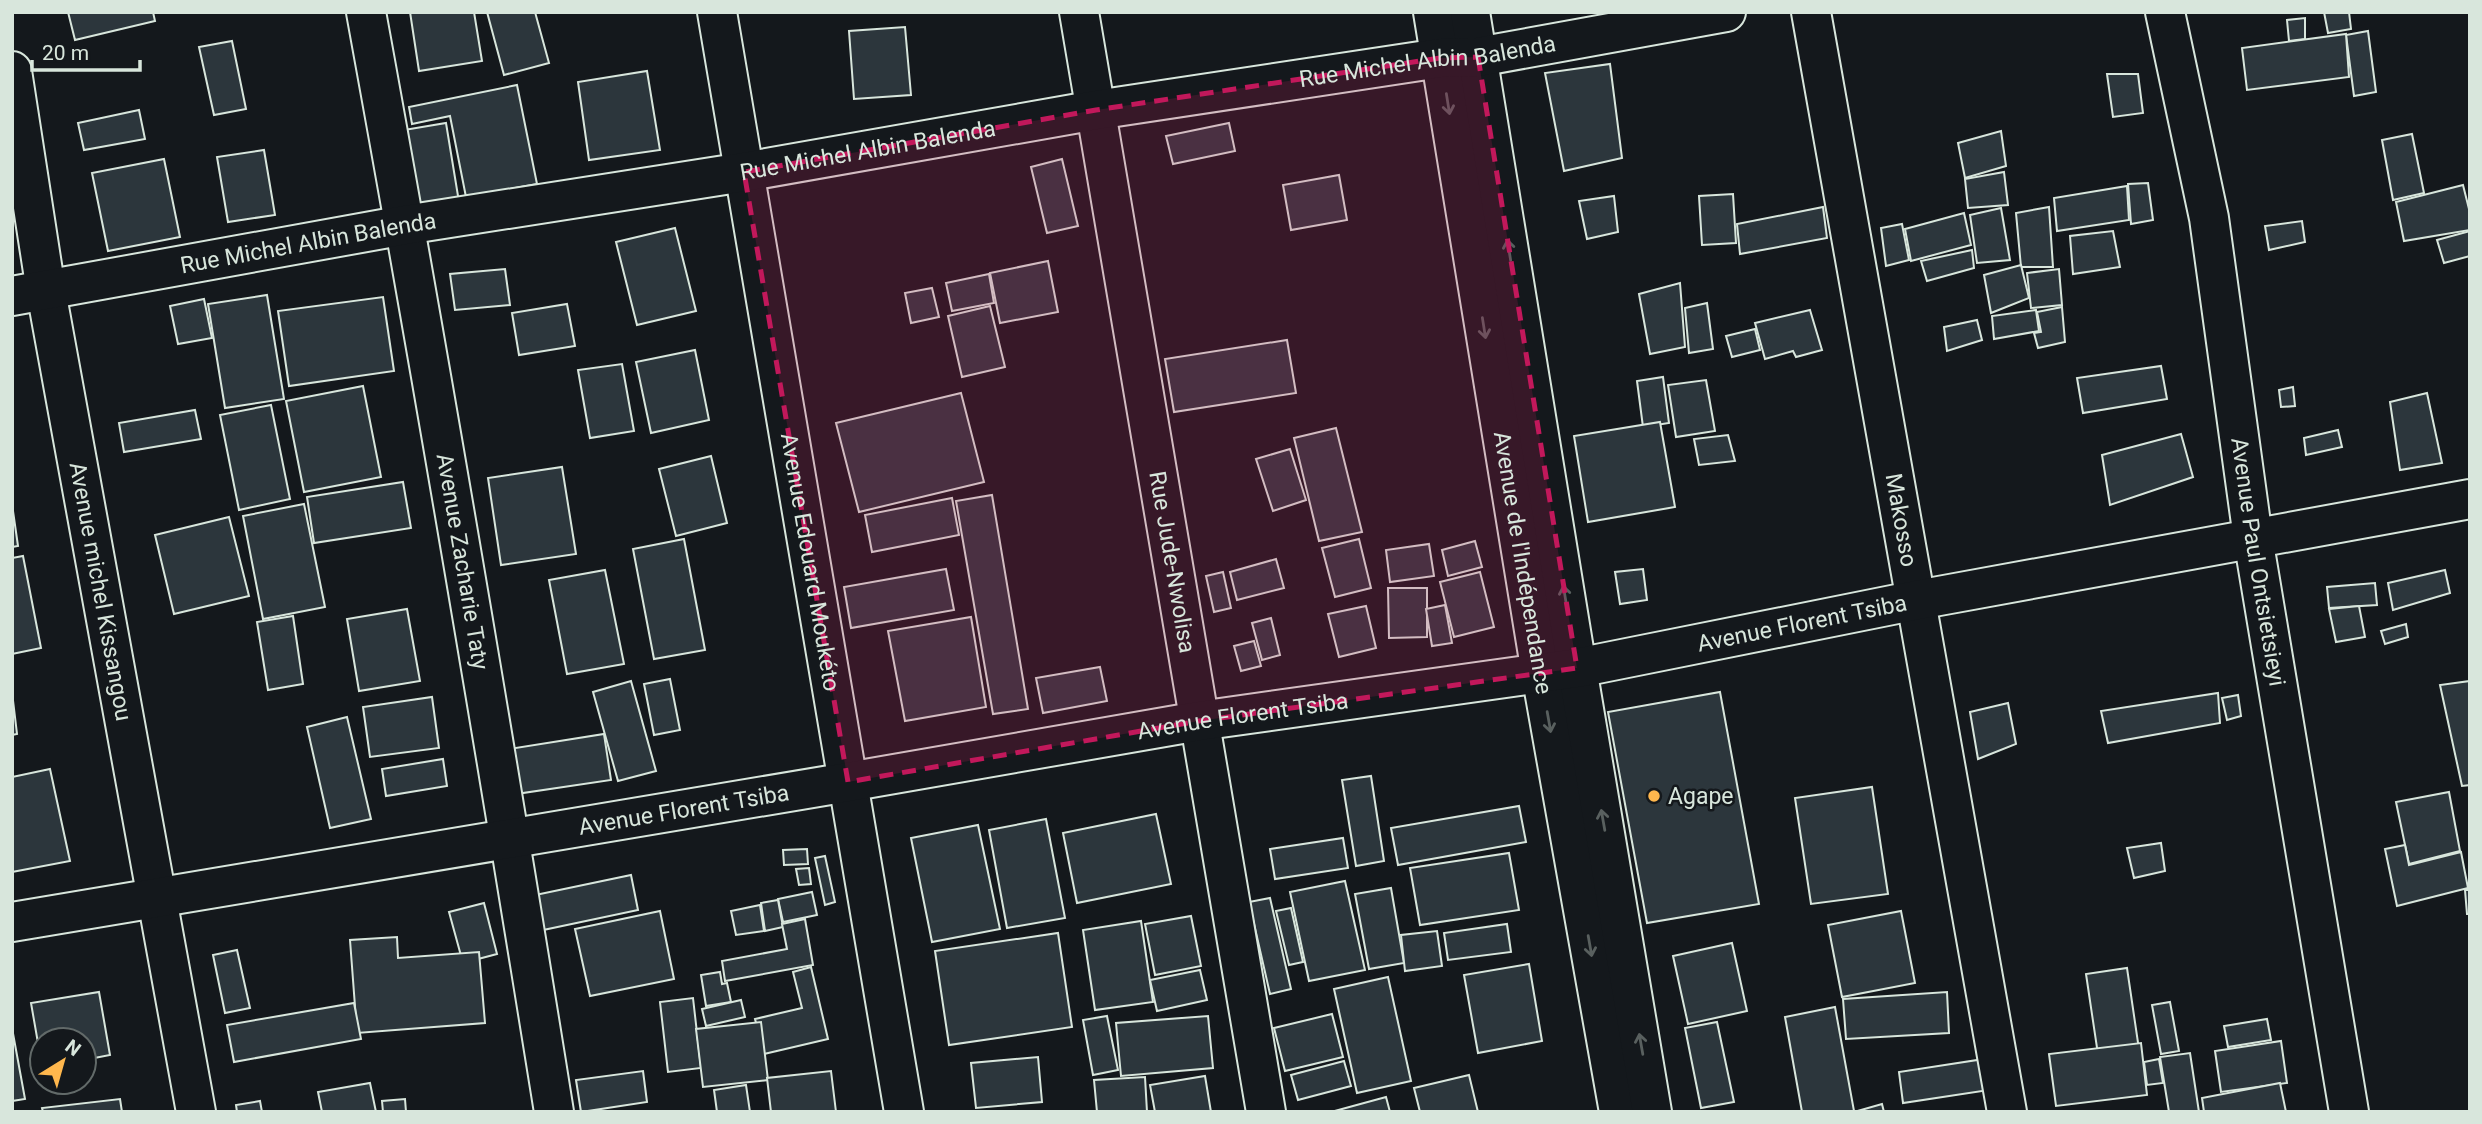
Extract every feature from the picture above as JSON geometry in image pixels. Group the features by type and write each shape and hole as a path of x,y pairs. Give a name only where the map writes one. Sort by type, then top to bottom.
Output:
{"street":[{"name":"Avenue Zacharie Taty","path":"366,12 405,225 555,1112"},
{"name":"Avenue Edouard Moukéto","path":"717,12 904,1112"},
{"name":"Rue Jude-Nwolisa","path":"1079,12 1266,1112"},
{"name":"Avenue de l'Indépendance","path":"1433,12 1559,671 1652,1112"},
{"name":"Avenue de l'Indépendance","path":"1470,12 1619,1112"},
{"name":"Rue Michel Albin Balenda","path":"29,294 405,225 744,172 1096,110 1440,58 1478,57 1726,12"},
{"name":"Makosso","path":"1811,12 2007,1112"},
{"name":"Avenue Paul Ontsietsieyi","path":"2165,12 2210,218 2253,538 2349,1112"},
{"name":"Avenue michel Kissangou","path":"12,71 29,294 158,898 196,1112"},
{"name":"Avenue Florent Tsiba","path":"12,922 1199,721 1559,671 1917,600 2470,499"}],"highlighted area":[{"path":"1478,57 1577,668 1199,721 848,782 744,172 1096,110 1440,58"}],"building":[{"path":"68,12 153,12 155,21 75,40"},
{"path":"410,12 474,12 482,61 419,71"},
{"path":"487,12 535,12 549,63 504,75"},
{"path":"2324,12 2349,12 2351,29 2328,33"},
{"path":"2305,18 2305,39 2289,41 2287,20"},
{"path":"905,27 911,95 854,99 849,31"},
{"path":"2368,31 2376,92 2354,96 2346,35"},
{"path":"2346,34 2349,77 2247,90 2242,48"},
{"path":"232,41 246,109 214,115 199,47"},
{"path":"1610,64 1622,158 1564,171 1545,73"},
{"path":"647,71 660,150 589,160 578,82"},
{"path":"2107,74 2138,74 2143,113 2113,117"},
{"path":"517,85 537,184 466,197 450,116 412,124 409,107"},
{"path":"139,110 145,139 84,150 78,123"},
{"path":"446,123 459,202 417,209 404,130"},
{"path":"1229,123 1235,151 1173,164 1166,136"},
{"path":"2001,131 2006,166 1965,178 1958,143"},
{"path":"2412,134 2424,193 2393,200 2382,140"},
{"path":"264,150 275,215 228,222 217,157"},
{"path":"164,159 180,237 108,251 92,173"},
{"path":"1062,159 1078,226 1047,233 1031,167"},
{"path":"2004,172 2008,205 1968,208 1965,179"},
{"path":"1339,175 1347,220 1291,230 1283,185"},
{"path":"2148,183 2153,220 2131,224 2128,184"},
{"path":"2463,185 2470,213 2470,230 2404,241 2396,202"},
{"path":"2127,186 2129,220 2057,231 2054,198"},
{"path":"1733,194 1736,243 1702,245 1699,196"},
{"path":"1614,196 1618,232 1587,239 1579,201"},
{"path":"1823,207 1827,238 1740,254 1737,224"},
{"path":"2049,207 2053,267 2021,267 2016,213"},
{"path":"2001,208 2010,260 1977,263 1970,215"},
{"path":"1964,213 1971,245 1911,261 1905,229"},
{"path":"2302,221 2305,242 2269,250 2265,226"},
{"path":"1902,224 1909,260 1886,266 1881,228"},
{"path":"675,228 696,311 637,325 616,242"},
{"path":"2113,231 2120,267 2073,274 2070,236"},
{"path":"2470,231 2470,256 2444,263 2437,240"},
{"path":"1972,250 1974,268 1927,281 1921,261"},
{"path":"1048,261 1058,312 1000,323 990,273"},
{"path":"2021,265 2029,298 1991,313 1984,275"},
{"path":"505,269 510,305 455,310 450,274"},
{"path":"2059,269 2062,305 2031,308 2027,273"},
{"path":"989,274 994,303 952,311 946,283"},
{"path":"1680,283 1685,347 1650,354 1639,294"},
{"path":"932,288 939,317 911,323 905,293"},
{"path":"267,295 284,399 225,408 208,304"},
{"path":"383,297 394,371 289,386 278,311"},
{"path":"204,299 212,338 178,344 170,306"},
{"path":"1707,303 1713,349 1689,353 1685,308"},
{"path":"567,304 575,346 519,355 512,313"},
{"path":"990,306 1005,367 962,377 948,316"},
{"path":"2062,307 2065,342 2038,348 2034,333 2041,332 2037,312"},
{"path":"1810,310 1822,350 1796,357 1793,351 1765,359 1755,323"},
{"path":"2036,310 2039,331 1994,339 1992,316"},
{"path":"1977,320 1982,340 1947,351 1944,327"},
{"path":"1755,329 1760,350 1732,357 1726,336"},
{"path":"1287,340 1296,393 1174,412 1165,359"},
{"path":"695,350 709,420 651,433 636,362"},
{"path":"622,364 634,431 590,438 578,370"},
{"path":"2161,366 2167,399 2083,413 2077,378"},
{"path":"1663,377 1669,423 1643,427 1637,381"},
{"path":"1706,380 1715,431 1676,437 1668,385"},
{"path":"363,386 381,477 304,492 286,401"},
{"path":"2293,387 2295,406 2281,407 2279,390"},
{"path":"961,393 984,482 859,512 836,423"},
{"path":"2427,393 2442,463 2400,470 2390,402"},
{"path":"271,405 290,499 239,510 220,415"},
{"path":"195,410 201,439 124,452 119,423"},
{"path":"1660,422 1675,507 1588,522 1574,436"},
{"path":"1336,428 1362,532 1319,541 1294,438"},
{"path":"2338,430 2342,447 2306,455 2304,438"},
{"path":"2181,434 2193,477 2110,505 2102,455"},
{"path":"1728,435 1735,461 1699,465 1694,439"},
{"path":"1290,449 1306,500 1273,511 1256,459"},
{"path":"711,456 727,523 676,536 659,469"},
{"path":"562,467 576,554 501,565 488,478"},
{"path":"403,482 411,528 314,543 307,497"},
{"path":"992,495 1028,709 993,714 956,501"},
{"path":"952,498 959,535 872,552 865,515"},
{"path":"12,504 18,546 12,547"},
{"path":"304,504 325,607 263,619 243,516"},
{"path":"229,517 249,596 174,614 155,535"},
{"path":"684,539 705,650 654,659 633,549"},
{"path":"1359,539 1371,588 1335,597 1322,548"},
{"path":"1475,541 1482,567 1448,576 1442,550"},
{"path":"1429,544 1434,576 1390,582 1386,550"},
{"path":"23,556 41,648 12,654 12,558"},
{"path":"1276,559 1284,588 1237,600 1230,572"},
{"path":"946,569 954,610 851,628 844,587"},
{"path":"1643,569 1647,600 1620,604 1615,572"},
{"path":"605,570 624,664 567,674 549,580"},
{"path":"2445,570 2450,593 2393,610 2388,583"},
{"path":"1223,572 1231,608 1214,612 1206,576"},
{"path":"1480,572 1494,627 1454,637 1440,582"},
{"path":"2375,583 2377,605 2329,608 2327,587"},
{"path":"1388,588 1427,588 1427,637 1389,638"},
{"path":"1445,605 1452,643 1432,646 1426,609"},
{"path":"1366,606 1376,648 1339,657 1328,614"},
{"path":"2359,606 2365,637 2336,642 2329,609"},
{"path":"407,609 420,681 359,691 347,619"},
{"path":"293,616 303,684 268,690 257,622"},
{"path":"971,617 986,707 905,721 888,631"},
{"path":"1271,618 1280,655 1262,660 1252,623"},
{"path":"2406,624 2408,637 2385,644 2381,631"},
{"path":"1254,641 1261,666 1241,671 1234,646"},
{"path":"1100,667 1107,701 1043,713 1036,678"},
{"path":"670,679 680,730 654,735 644,684"},
{"path":"631,681 656,771 618,781 593,692"},
{"path":"2470,681 2470,785 2462,786 2440,685"},
{"path":"12,692 17,734 12,735"},
{"path":"1720,692 1759,904 1647,923 1608,712"},
{"path":"2218,693 2220,723 2108,743 2101,711"},
{"path":"2238,695 2241,716 2227,720 2222,698"},
{"path":"432,697 439,748 370,757 363,707"},
{"path":"2008,703 2016,744 1978,759 1970,712"},
{"path":"347,717 371,819 330,828 307,727"},
{"path":"604,734 611,780 516,794 509,749"},
{"path":"443,759 447,786 386,796 382,769"},
{"path":"50,769 70,861 12,872 12,777"},
{"path":"1371,776 1384,861 1356,866 1342,780"},
{"path":"1872,787 1888,894 1811,904 1795,798"},
{"path":"2449,792 2460,851 2409,864 2396,802"},
{"path":"1519,806 1526,842 1398,865 1391,828"},
{"path":"1156,814 1171,884 1077,903 1063,833"},
{"path":"1046,819 1065,918 1007,928 989,830"},
{"path":"978,825 1000,929 932,942 911,838"},
{"path":"1343,838 1348,868 1275,879 1270,849"},
{"path":"2161,843 2165,871 2134,878 2127,848"},
{"path":"2405,845 2409,865 2461,852 2468,888 2397,906 2385,849"},
{"path":"807,849 808,864 784,865 783,850"},
{"path":"1509,853 1519,910 1420,925 1410,868"},
{"path":"825,856 835,902 825,905 815,858"},
{"path":"809,868 811,884 799,885 796,869"},
{"path":"631,875 638,910 529,933 521,898"},
{"path":"1345,881 1365,970 1309,981 1290,892"},
{"path":"1391,888 1404,963 1369,969 1355,894"},
{"path":"2465,890 2470,890 2470,914 2467,914"},
{"path":"812,892 817,915 783,922 778,899"},
{"path":"1270,898 1291,989 1270,994 1249,902"},
{"path":"778,900 783,927 765,931 761,903"},
{"path":"484,903 497,954 463,963 449,912"},
{"path":"760,905 764,931 736,935 731,911"},
{"path":"1291,908 1303,962 1289,965 1276,911"},
{"path":"660,911 674,979 590,996 575,929"},
{"path":"1901,911 1915,983 1842,997 1828,925"},
{"path":"1191,916 1201,966 1155,975 1145,924"},
{"path":"805,919 813,965 725,981 722,961 787,949 782,924"},
{"path":"1141,921 1153,1002 1095,1010 1083,930"},
{"path":"1507,924 1511,952 1448,960 1444,933"},
{"path":"1437,931 1442,966 1405,971 1401,935"},
{"path":"1058,933 1072,1027 949,1045 935,951"},
{"path":"397,937 398,958 479,952 485,1023 357,1033 350,940"},
{"path":"1732,943 1747,1011 1688,1024 1673,956"},
{"path":"237,950 250,1008 225,1013 213,955"},
{"path":"1529,964 1542,1041 1478,1053 1464,975"},
{"path":"811,967 828,1039 764,1054 755,1019 802,1008 793,972"},
{"path":"2127,968 2141,1063 2100,1068 2086,974"},
{"path":"1200,970 1207,1000 1157,1011 1150,980"},
{"path":"720,972 722,984 727,983 731,1002 706,1006 701,975"},
{"path":"1388,977 1411,1081 1357,1093 1334,989"},
{"path":"99,992 110,1055 98,1057 98,1026 35,1026 31,1003"},
{"path":"1947,992 1949,1033 1846,1039 1843,999"},
{"path":"693,998 701,1068 668,1072 660,1002"},
{"path":"741,1000 745,1017 706,1026 702,1009"},
{"path":"2170,1002 2179,1051 2161,1054 2152,1005"},
{"path":"354,1003 361,1039 234,1062 227,1025"},
{"path":"1835,1007 1854,1111 1802,1112 1785,1017"},
{"path":"1332,1014 1343,1057 1285,1071 1274,1028"},
{"path":"1107,1016 1118,1070 1093,1075 1083,1020"},
{"path":"1208,1016 1213,1068 1121,1076 1116,1023"},
{"path":"2267,1019 2271,1040 2228,1047 2224,1026"},
{"path":"761,1022 768,1080 703,1087 696,1029"},
{"path":"1717,1022 1734,1102 1701,1108 1685,1028"},
{"path":"12,1028 25,1099 12,1101"},
{"path":"2281,1041 2287,1083 2221,1092 2215,1051"},
{"path":"2141,1043 2147,1095 2056,1106 2049,1054"},
{"path":"2190,1053 2199,1112 2169,1112 2160,1057"},
{"path":"1038,1057 1042,1102 976,1108 971,1063"},
{"path":"1984,1059 1989,1090 1903,1103 1899,1072"},
{"path":"2159,1059 2163,1083 2147,1085 2144,1062"},
{"path":"1344,1061 1351,1086 1298,1100 1291,1075"},
{"path":"643,1071 647,1102 581,1112 576,1080"},
{"path":"831,1071 836,1112 771,1112 767,1078"},
{"path":"1469,1075 1478,1112 1420,1112 1414,1088"},
{"path":"1205,1076 1211,1112 1155,1112 1150,1085"},
{"path":"1145,1077 1147,1112 1097,1112 1094,1080"},
{"path":"370,1083 376,1112 322,1112 318,1092"},
{"path":"2280,1083 2286,1112 2204,1112 2202,1098"},
{"path":"746,1085 750,1112 717,1112 714,1090"},
{"path":"1386,1097 1390,1112 1331,1112"},
{"path":"120,1099 122,1112 43,1112 42,1108"},
{"path":"405,1099 406,1112 383,1112 382,1101"},
{"path":"260,1101 262,1112 237,1112 236,1105"},
{"path":"1882,1104 1884,1112 1854,1112"}],"place":[{"name":"Agape","path":"1654,796"}]}
